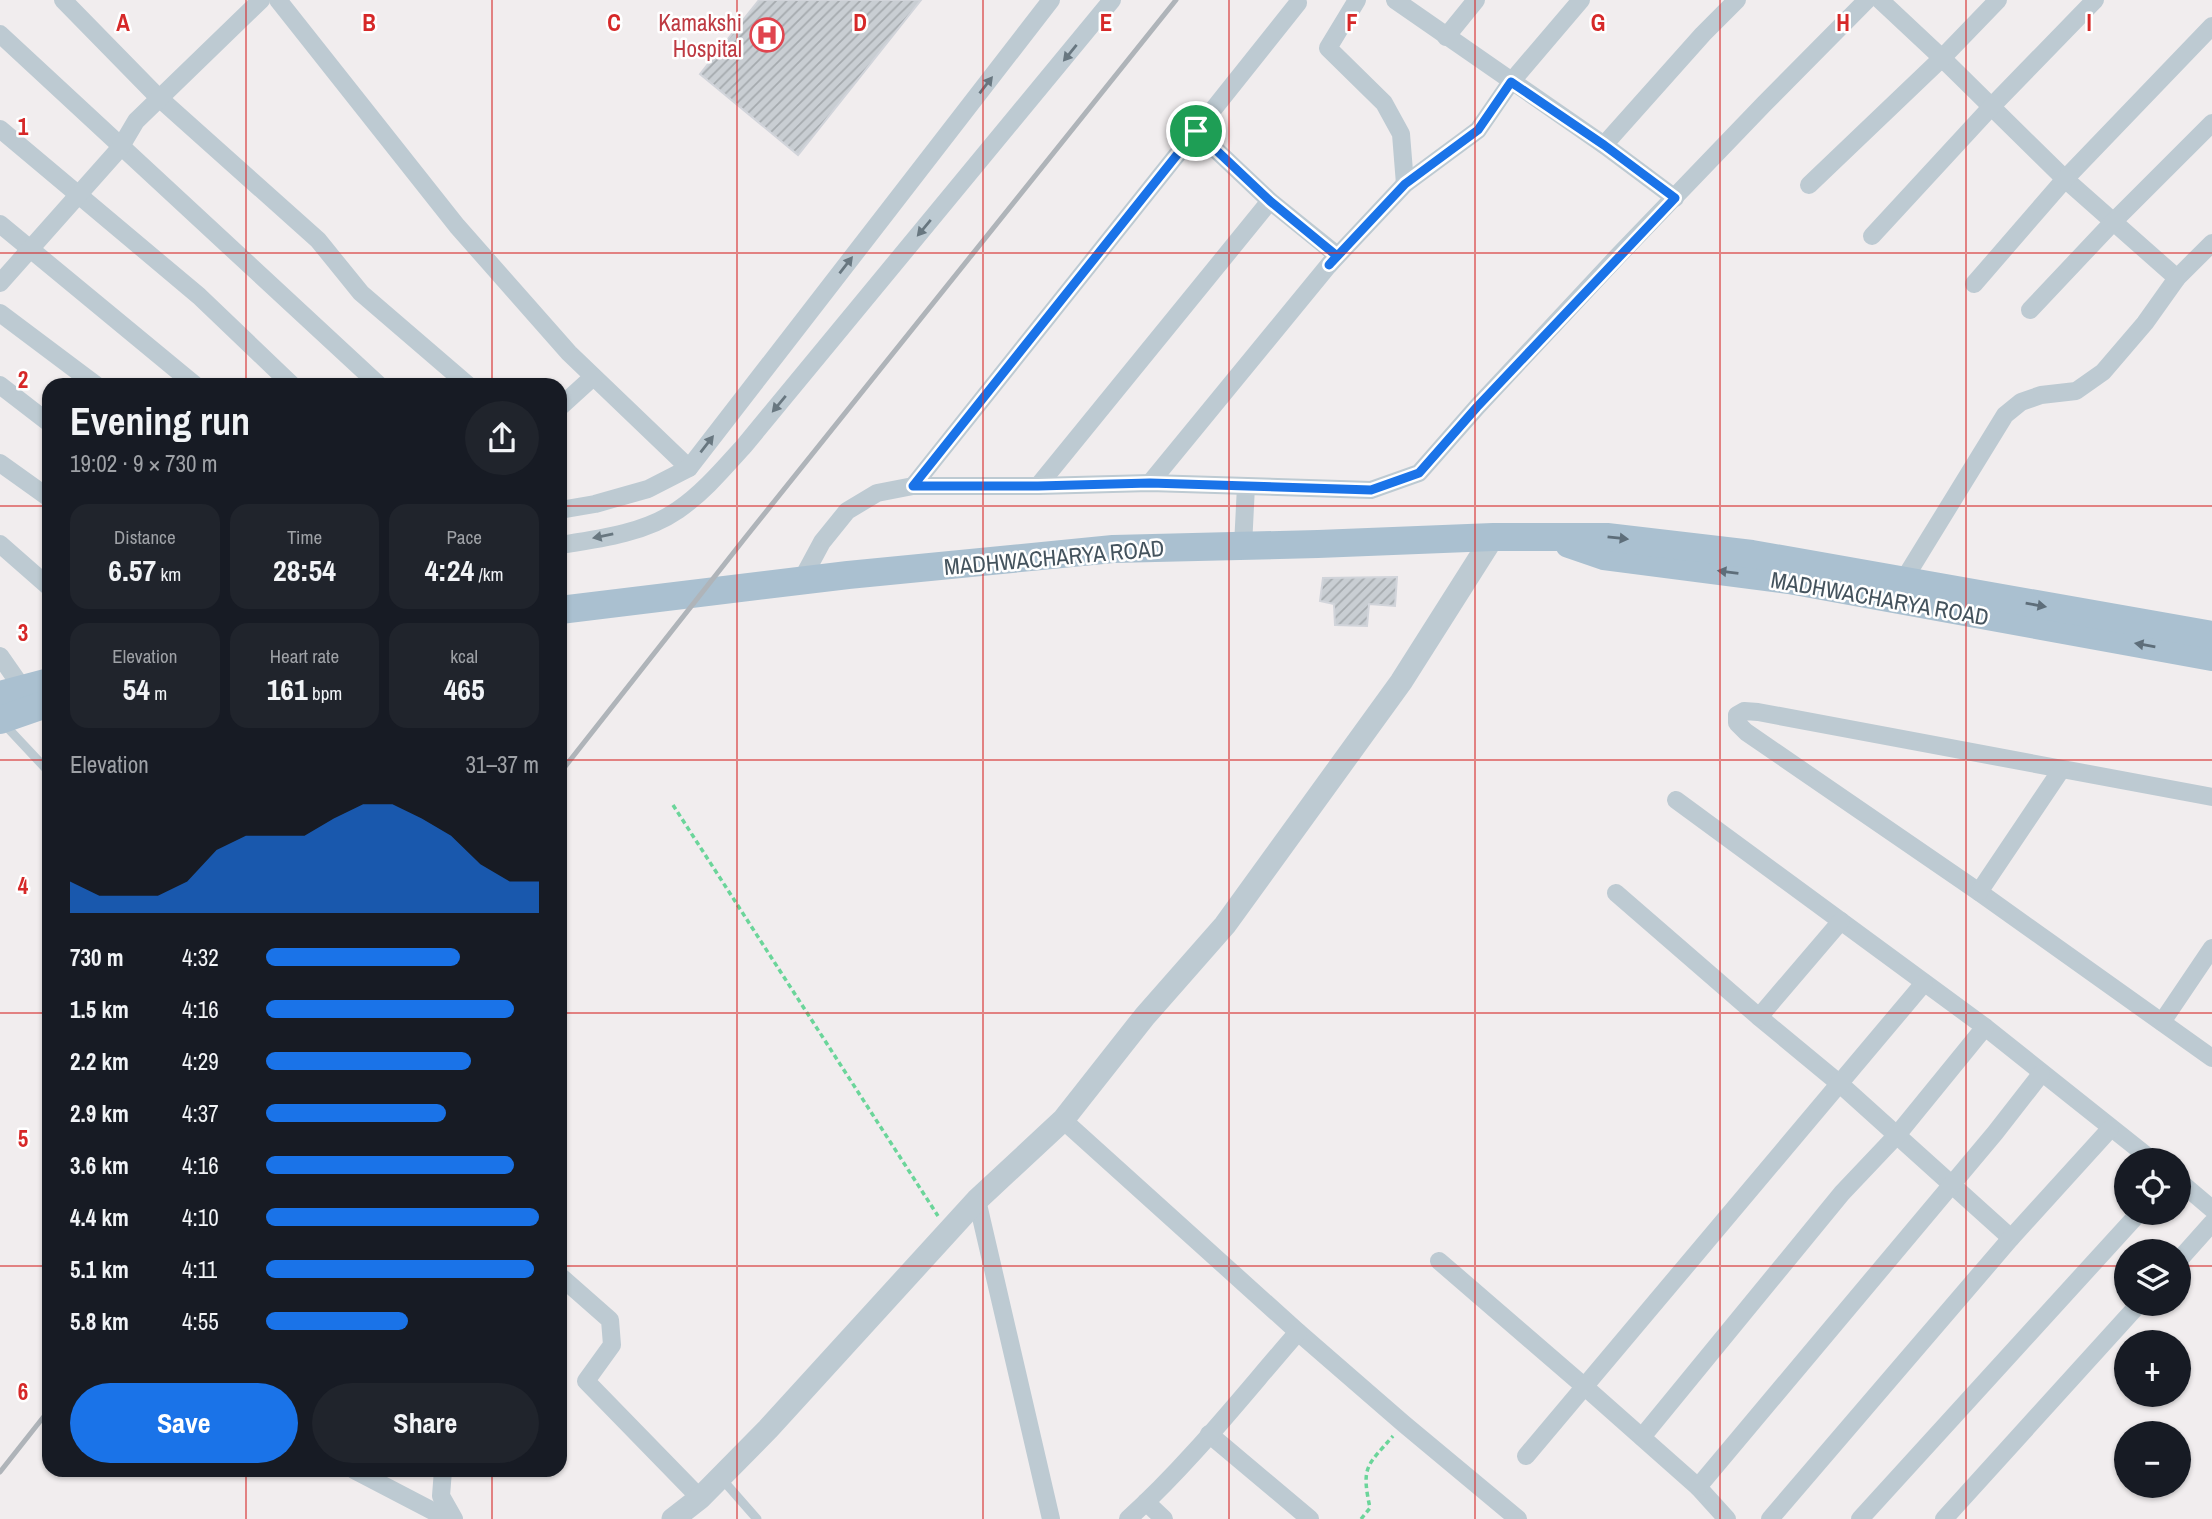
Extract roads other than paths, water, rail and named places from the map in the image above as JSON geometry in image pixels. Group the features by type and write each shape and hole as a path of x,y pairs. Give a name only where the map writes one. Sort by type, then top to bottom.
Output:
{"main road":[{"name":"MADHWACHARYA ROAD","path":"567,609 801,581 1113,549 1493,537 1607,537 1752,554 2212,635"},
{"name":"MADHWACHARYA ROAD","path":"1550,538 1604,556 1789,580 2212,657"},
{"path":"0,720 42,706"}],"street":[{"path":"63,0 158,97 318,240 361,293 460,378"},
{"path":"0,283 120,148 136,121 158,97 261,0"},
{"path":"278,0 457,226 569,354 689,468"},
{"path":"567,509 648,489 689,468 1051,0"},
{"path":"567,544 643,528 678,510 713,480 744,446 1112,0"},
{"path":"1357,0 1328,48 1384,103 1401,134 1405,184"},
{"path":"1395,0 1604,145 1675,198"},
{"path":"1446,37 1476,0"},
{"path":"1329,265 1405,184 1478,130 1511,82 1581,0"},
{"path":"1604,145 1737,0"},
{"path":"801,581 822,542 847,511 877,494 913,486 1150,483 1371,490 1419,473 1477,407 1867,0"},
{"path":"1880,0 2065,178 2177,278"},
{"path":"1810,185 1998,0"},
{"path":"1872,236 2095,0"},
{"path":"913,486 1298,2"},
{"path":"1974,284 2065,178 2212,26"},
{"path":"0,34 371,378"},
{"path":"2030,310 2212,123"},
{"path":"0,129 199,296 285,378"},
{"path":"1150,483 1337,256 1270,201 1196,131"},
{"path":"1038,486 1270,201"},
{"path":"0,224 186,378"},
{"path":"1903,581 2005,415 2021,402 2076,391 2103,372 2145,323 2177,278 2212,243"},
{"path":"0,313 87,378"},
{"path":"567,401 593,377"},
{"path":"0,385 42,418"},
{"path":"0,463 42,493"},
{"path":"1243,546 1245,486"},
{"path":"673,1519 700,1498 768,1429 977,1200 1063,1120 1145,1016 1225,925 1401,682 1493,537"},
{"path":"0,544 42,581"},
{"path":"0,656 24,689"},
{"path":"2212,797 1758,712 1744,711 1737,715 1737,723 1746,732 1979,892 2212,1058"},
{"path":"1979,892 2061,769"},
{"path":"1676,800 1985,1027 2135,1148"},
{"path":"1616,893 1840,1084 2011,1238"},
{"path":"1759,1017 1841,921"},
{"path":"2162,1022 2212,948"},
{"path":"1527,1456 1924,983"},
{"path":"1642,1437 1842,1194 1897,1135 1985,1027"},
{"path":"1698,1487 1995,1133 2041,1074"},
{"path":"1063,1120 1298,1332 1518,1519"},
{"path":"1770,1519 2011,1238 2110,1129"},
{"path":"2191,1191 2212,1209"},
{"path":"977,1200 1051,1519"},
{"path":"2191,1247 2212,1223"},
{"path":"1860,1519 2128,1225"},
{"path":"1439,1261 1698,1487 1727,1519"},
{"path":"567,1282 610,1320 612,1345 586,1381 700,1498"},
{"path":"1944,1519 2128,1316"},
{"path":"1128,1519 1209,1434 1298,1332"},
{"path":"1209,1434 1310,1519"},
{"path":"374,1477 448,1519"},
{"path":"442,1477 441,1496 454,1519"},
{"path":"1146,1502 1164,1519"}],"lane":[{"path":"0,720 42,765"},
{"path":"720,1477 757,1519"}],"railway":[{"path":"567,764 1176,0"},
{"path":"0,1472 42,1419"}],"place":[{"name":"Kamakshi Hospital","path":"767,35"}]}
